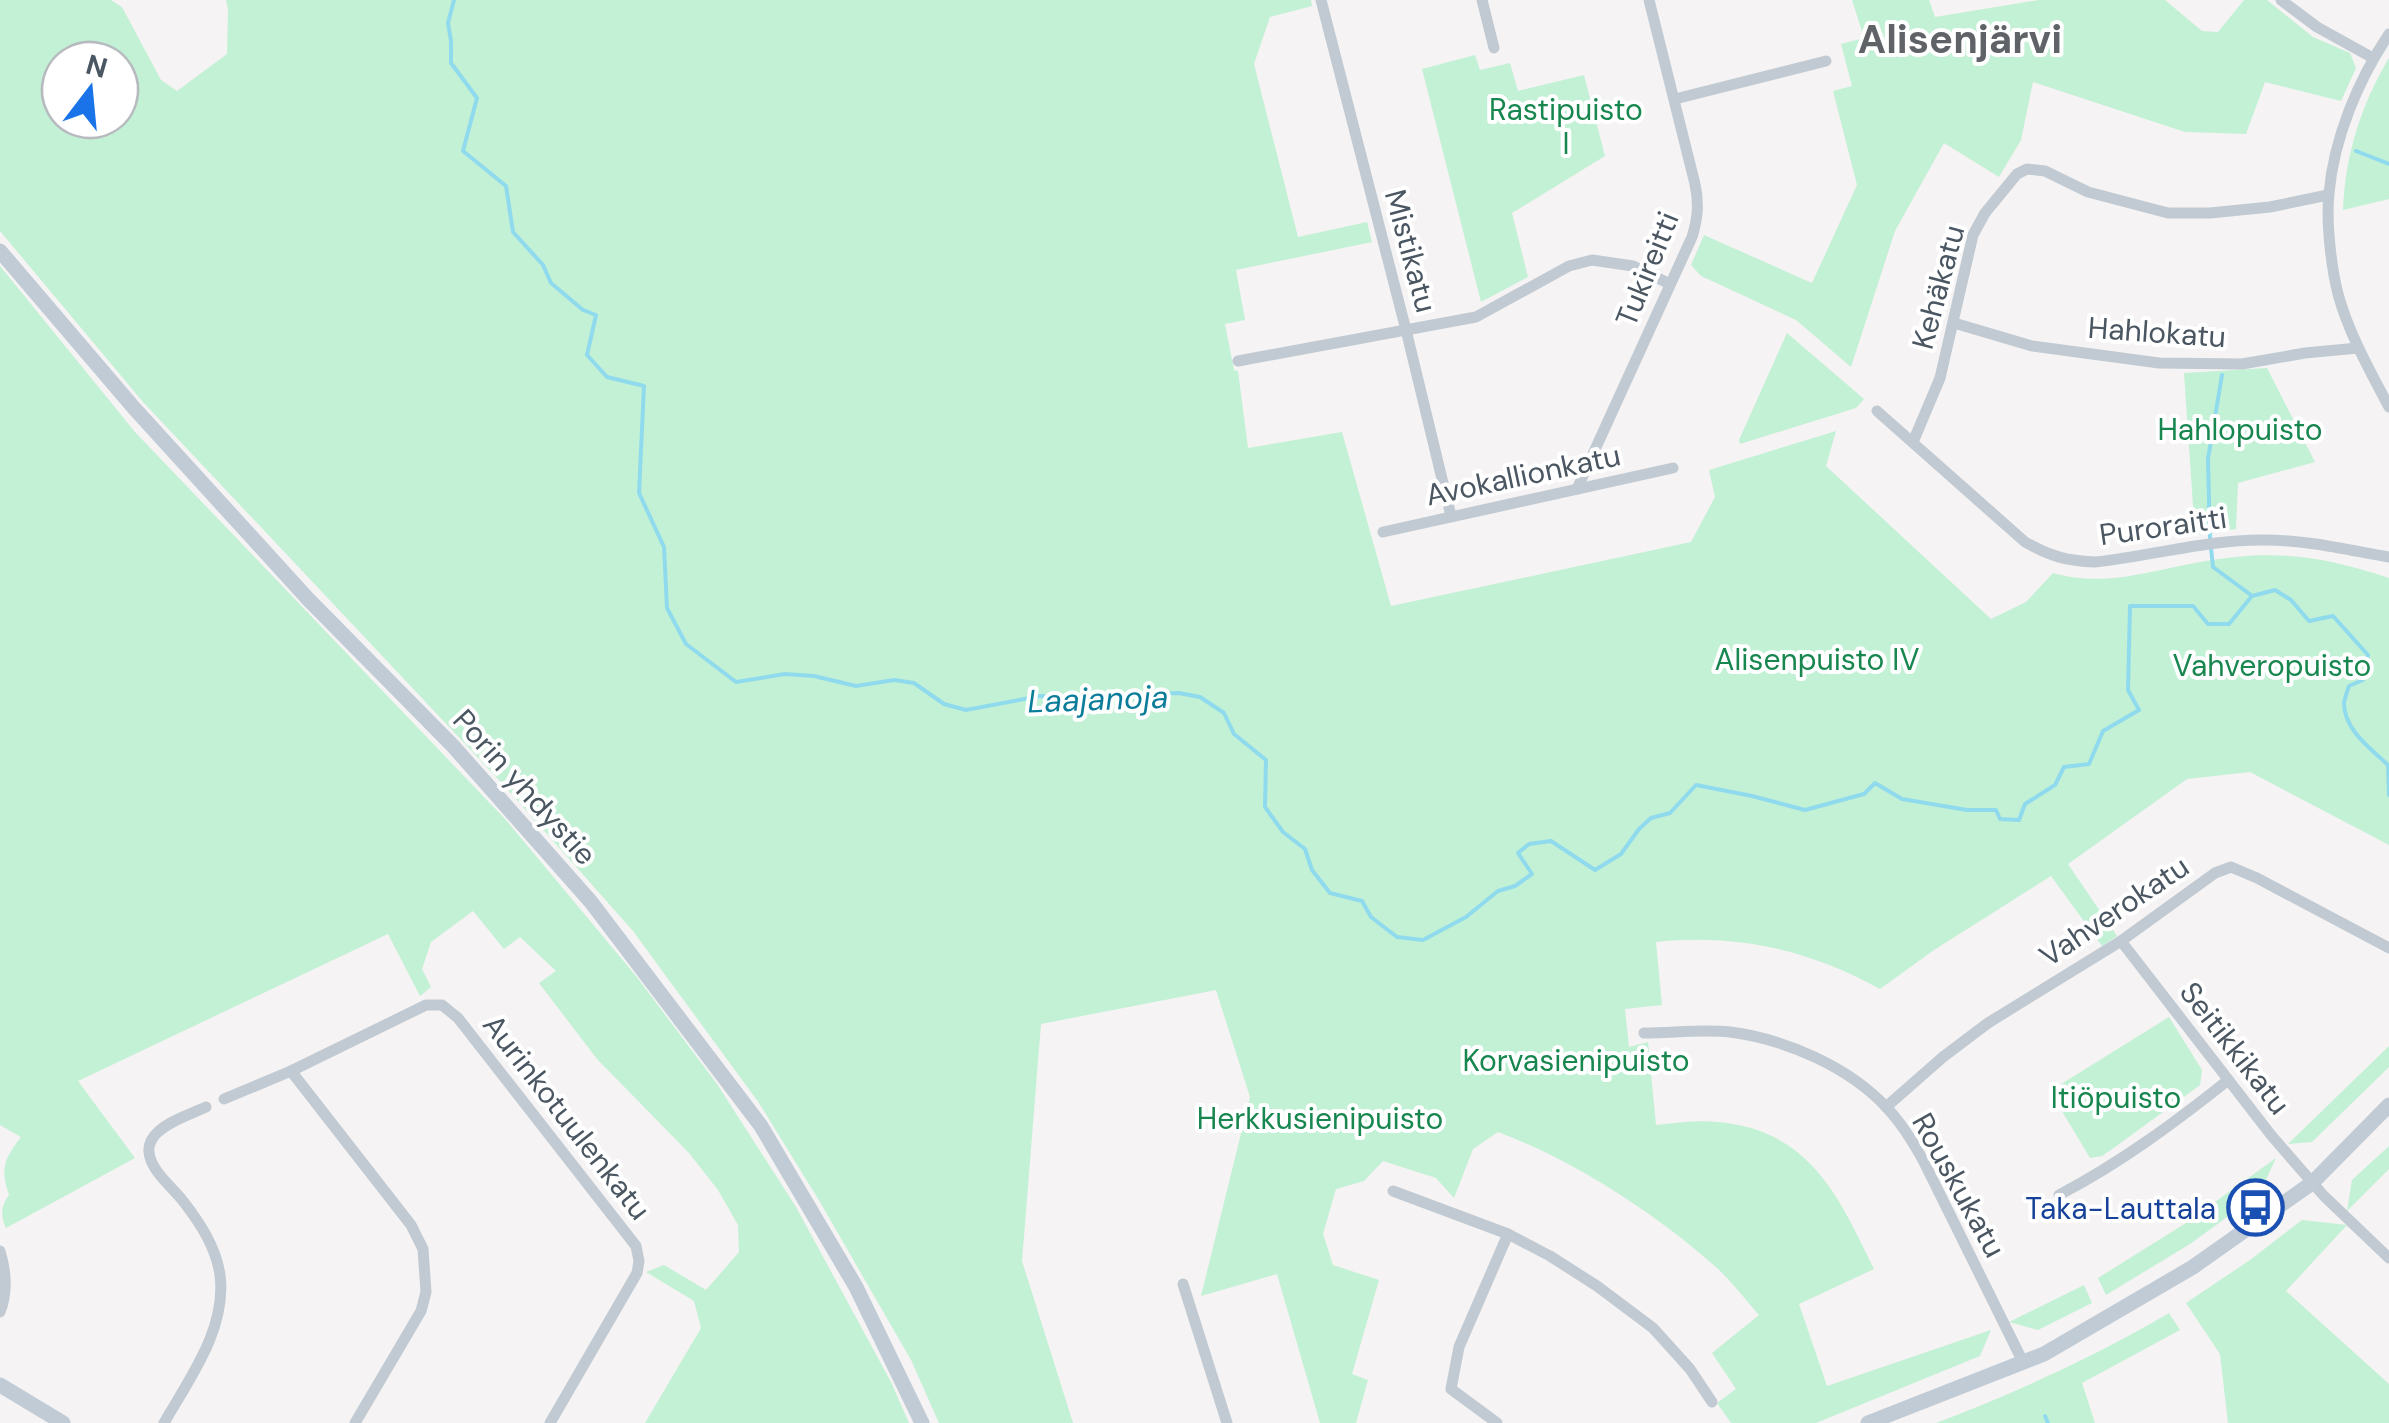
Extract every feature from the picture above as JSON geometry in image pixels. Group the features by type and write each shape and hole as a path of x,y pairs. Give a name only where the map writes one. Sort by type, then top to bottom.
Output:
{"main road":[{"name":"Porin yhdystie","path":"0,251 134,408 308,598 453,746 591,902 760,1126 856,1286 922,1423"},
{"path":"1868,1423 2044,1354 2192,1268 2312,1183 2389,1105"},
{"path":"0,1386 63,1423"}],"street":[{"name":"Mistikatu","path":"1321,0 1452,516"},
{"path":"1482,0 1494,48"},
{"name":"Tukireitti","path":"1577,488 1697,220 1699,203 1649,0"},
{"path":"2281,0 2317,27 2373,58"},
{"path":"2389,34 2373,58 2353,104 2338,146 2328,195 2331,259 2338,296 2358,348 2389,408"},
{"path":"1675,99 1826,61"},
{"name":"Kehäkatu","path":"1913,442 1940,378 1973,235 2008,183 2026,169 2045,170 2088,192 2168,213 2270,208 2328,195"},
{"path":"1238,361 1476,317 1569,266 1592,260 1632,266 1670,284"},
{"name":"Hahlokatu","path":"1954,324 2032,346 2159,363 2242,364 2358,348"},
{"name":"Puroraitti","path":"1876,411 2025,542 2050,556 2072,562 2095,562 2264,540 2309,542 2389,557"},
{"name":"Avokallionkatu","path":"1383,532 1673,468"},
{"name":"Vahverokatu","path":"1886,1107 1988,1023 2121,941 2215,873 2231,867 2389,948"},
{"name":"Seitikkikatu","path":"2121,941 2227,1081 2312,1183 2389,1258"},
{"name":"Aurinkotuulenkatu","path":"224,1099 426,1005 442,1005 458,1018 636,1246 640,1261 637,1273 550,1423"},
{"name":"Rouskukatu","path":"1644,1034 1726,1032 1792,1046 1821,1060 1886,1107 1923,1160 2023,1362"},
{"path":"291,1071 412,1225 423,1248 426,1292 421,1311 355,1423"},
{"path":"2059,1195 2105,1171 2227,1081"},
{"path":"164,1423 206,1347 220,1304 220,1278 216,1256 202,1227 154,1167 148,1153 157,1132 206,1106"},
{"path":"1393,1191 1508,1234 1597,1286 1653,1328 1690,1369 1712,1402"},
{"path":"1497,1423 1451,1390 1458,1347 1508,1234"},
{"path":"0,1250 6,1271 0,1312"},
{"path":"1183,1284 1227,1423"}],"green space":[{"path":"0,0 111,0 122,7 140,40 40,40 40,140 140,140 140,41 161,80 177,91 227,54 226,0 1311,0 1312,6 1270,17 1254,64 1258,80 1298,237 1367,222 1372,242 1236,270 1245,320 1225,324 1234,370 1238,371 1248,448 1342,432 1391,606 1691,542 1715,497 1709,470 1836,431 1826,466 1991,619 2026,602 2053,573 2111,578 2231,557 2277,555 2342,564 2389,578 2389,845 2250,772 2187,779 2068,864 2117,936 2102,946 2051,876 1880,989 1827,964 1772,948 1715,940 1656,942 1662,1005 1625,1009 1629,1047 1648,1042 1656,1125 1718,1122 1750,1128 1799,1153 1834,1193 1874,1269 1799,1304 1827,1386 1991,1330 1980,1356 1816,1423 1731,1423 1717,1403 1736,1389 1712,1353 1759,1315 1717,1268 1641,1209 1556,1158 1498,1132 1473,1149 1454,1198 1436,1178 1383,1161 1364,1181 1336,1189 1323,1234 1333,1265 1379,1280 1352,1374 1368,1380 1356,1423 1320,1423 1277,1274 1201,1296 1250,1097 1216,990 1041,1024 1022,1261 1073,1423 939,1423 911,1360 759,1103 633,931 500,781 143,402 0,231"},
{"path":"1852,0 1929,0 1935,17 2039,0 2165,0 2202,31 2218,32 2244,0 2267,0 2313,37 2350,53 2356,68 2341,101 2265,82 2246,134 2185,132 2033,82 2021,140 1999,177 1944,143 1895,231 1851,367 1796,320 1701,276 1691,265 1704,235 1812,283 1857,185 1833,91 1852,86 1841,44 1864,38"},
{"name":"Rastipuisto I","path":"1475,55 1480,70 1510,63 1518,91 1584,75 1605,156 1512,213 1528,277 1481,302 1422,69"},
{"path":"2389,58 2389,199 2343,210 2356,131"},
{"path":"0,266 135,432 506,820 636,976 717,1084 796,1207 891,1382 909,1423 645,1423 701,1328 694,1301 646,1272 664,1265 706,1290 739,1252 738,1225 718,1190 689,1153 597,1059 539,983 556,971 520,937 504,949 473,911 431,942 422,969 431,987 420,996 388,934 78,1081 135,1158 6,1228 2,1215 9,1195 5,1165 21,1137 0,1125"},
{"path":"1787,333 1864,399 1856,408 1740,444 1739,440"},
{"name":"Hahlopuisto","path":"2267,368 2315,462 2238,483 2236,529 2195,535 2184,373"},
{"name":"Itiöpuisto","path":"2169,1017 2202,1070 2200,1085 2102,1156 2090,1158 2050,1091"},
{"path":"2389,1046 2389,1067 2312,1142 2288,1144"},
{"path":"2389,1146 2389,1169 2347,1211 2352,1180"},
{"path":"2276,1158 2260,1193 2190,1244 2106,1295 2098,1278 2186,1223"},
{"path":"2302,1220 2347,1225 2286,1291 2389,1384 2389,1423 2228,1423 2220,1354 2186,1303"},
{"path":"2084,1285 2092,1303 2038,1330 2009,1322"},
{"path":"2169,1313 2180,1330 2082,1383 2095,1423 1936,1423 2055,1373"}],"waterway":[{"name":"Laajanoja","path":"454,0 448,23 451,63 477,98 463,151 506,186 513,232 543,265 551,283 583,310 596,315 587,355 607,377 644,386 639,493 664,547 667,608 686,644 736,682 785,674 856,686 894,680 914,683 944,704 966,710 1040,696 1179,693 1200,697 1224,713 1234,734 1266,760 1265,807 1283,832 1305,849 1312,870 1330,893 1362,901 1371,917 1397,937 1423,940 1466,917 1498,891 1515,886 1532,874 1518,853 1529,844 1551,841 1595,870 1621,854 1651,818 1670,813 1696,785 1805,810 1864,794 1875,783 1902,799 1967,810 1996,810 2000,819 2019,820 2025,804 2055,785 2064,767 2089,764 2103,731 2139,710 2128,690 2130,606 2193,606 2208,624 2229,624 2252,596 2275,590 2291,600 2309,621 2333,616 2368,655 2363,680 2349,686 2345,713 2360,738 2388,765 2389,795"},
{"path":"2356,151 2389,164"},
{"path":"2210,539 2208,459 2222,375"},
{"path":"2211,548 2213,567 2251,595"},
{"path":"2045,1416 2048,1423"}],"place":[{"name":"Taka-Lauttala","path":"2255,1208"}],"district":[{"name":"Alisenjärvi","path":"1960,39"}],"park label":[{"name":"Alisenpuisto IV","path":"1817,659"},
{"name":"Vahveropuisto","path":"2272,665"},
{"name":"Korvasienipuisto","path":"1576,1060"},
{"name":"Herkkusienipuisto","path":"1320,1118"}]}
